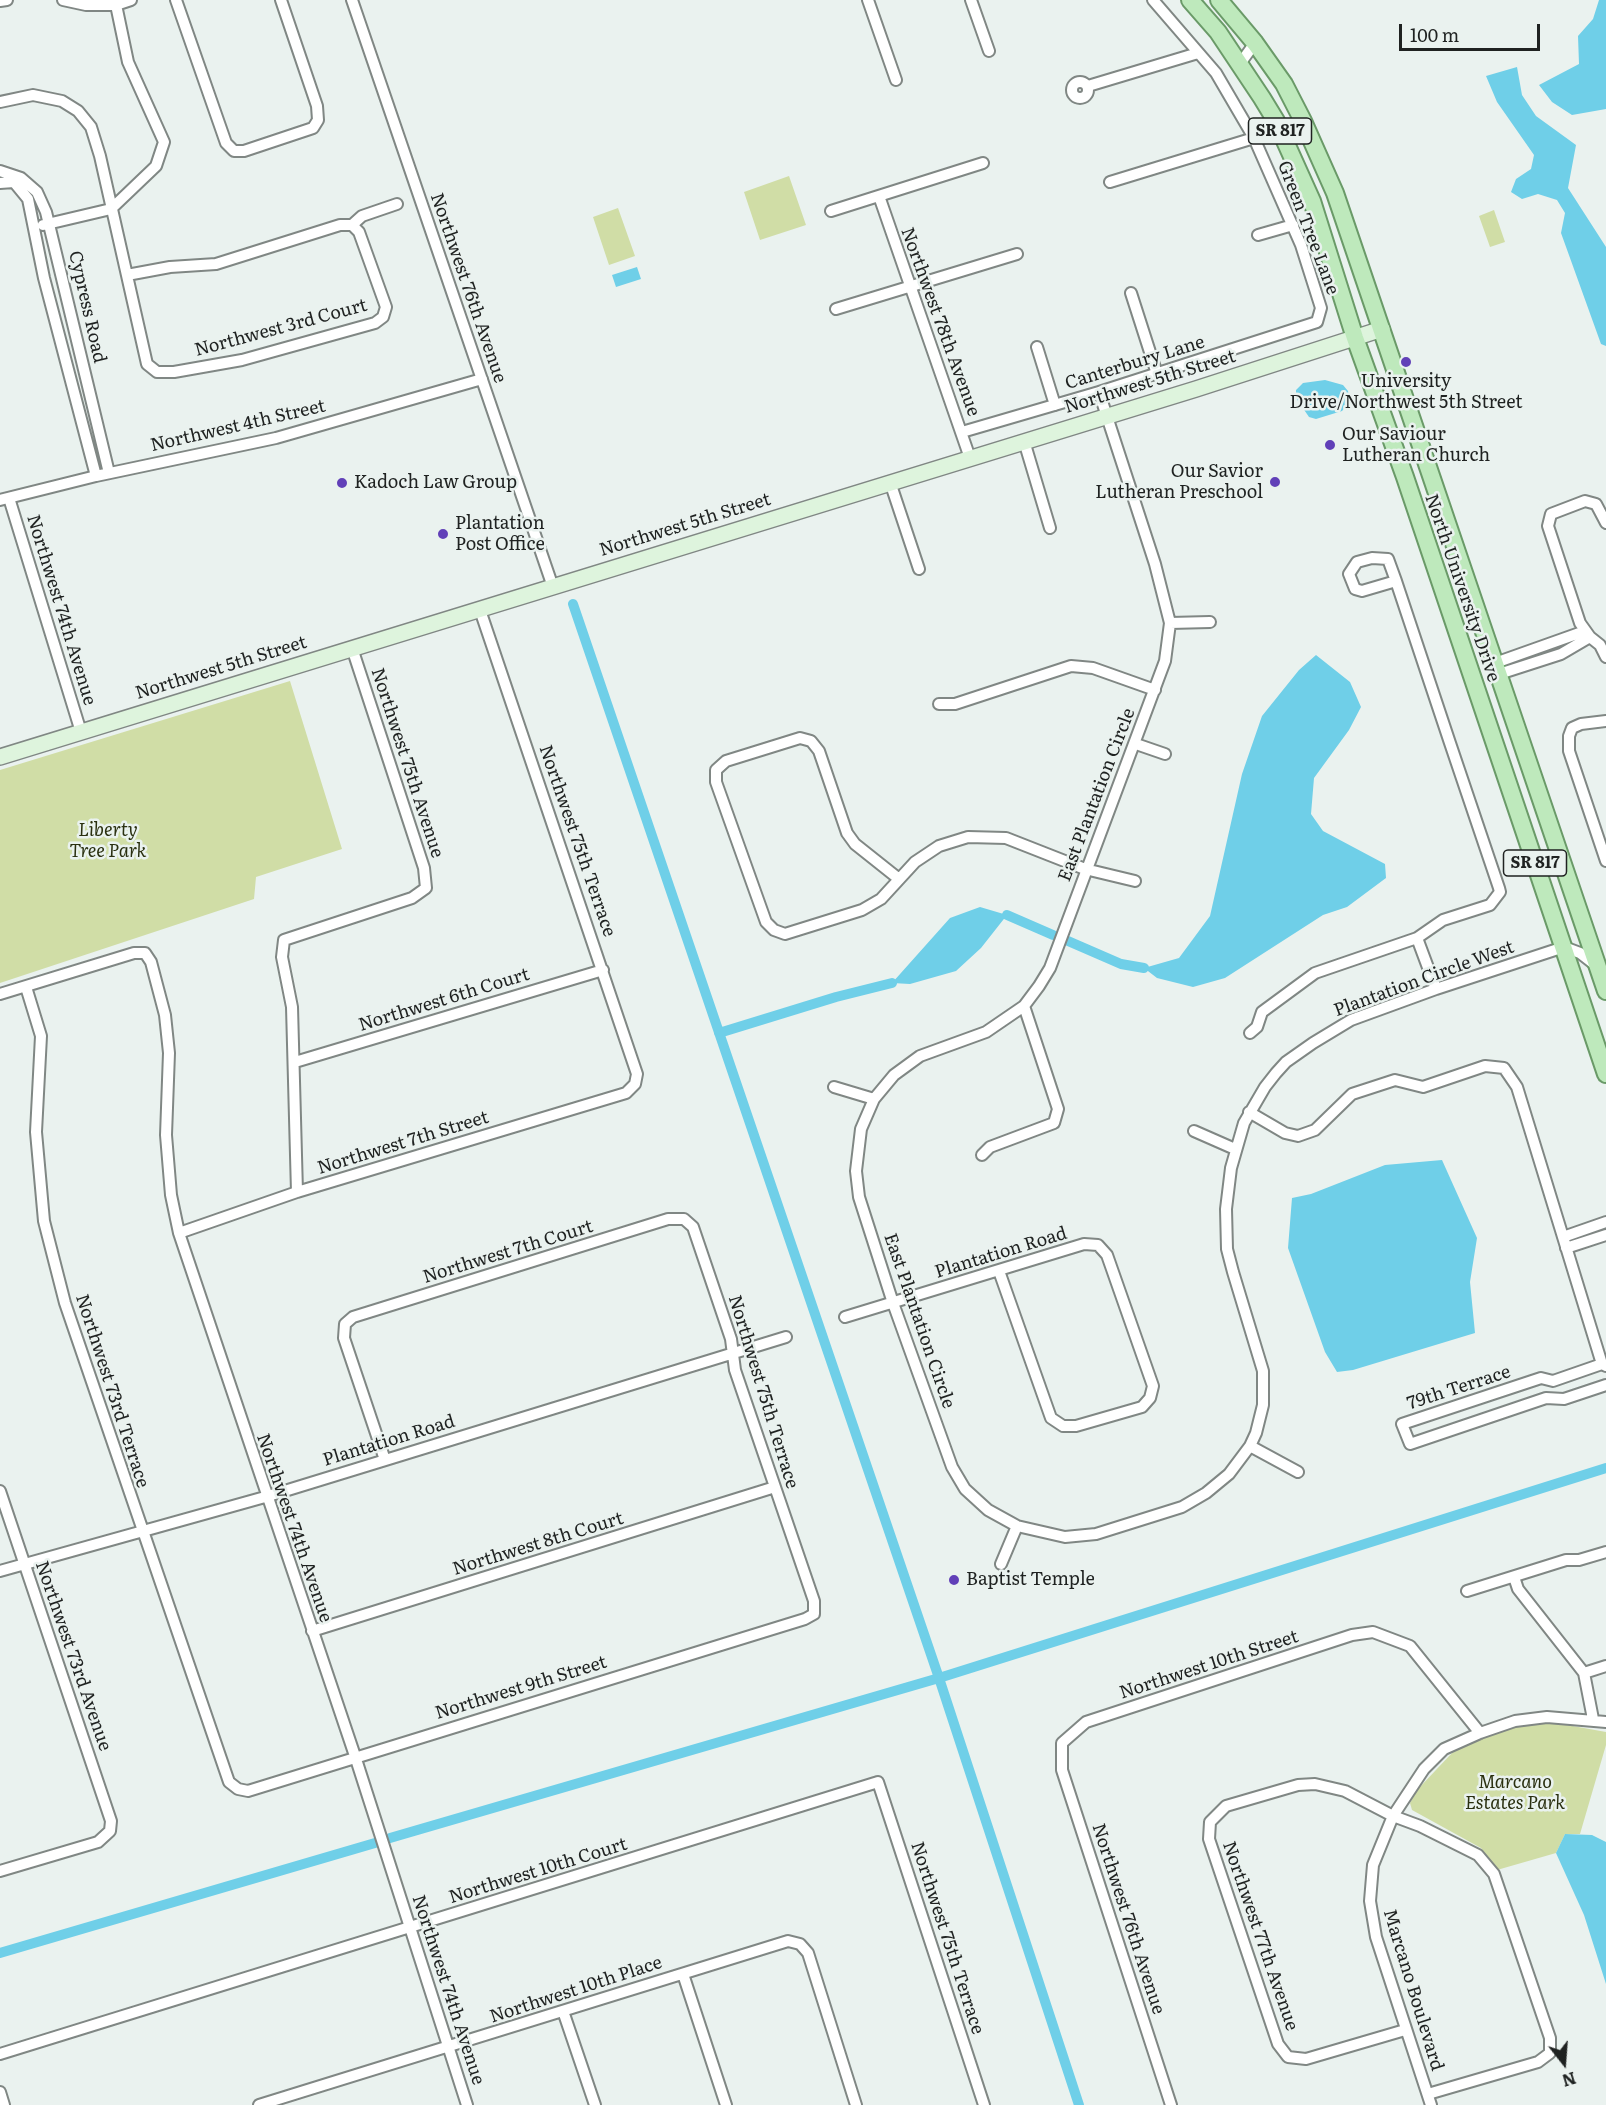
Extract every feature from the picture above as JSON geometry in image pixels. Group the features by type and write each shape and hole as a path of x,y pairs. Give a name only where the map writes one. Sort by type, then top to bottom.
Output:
{"main road":[{"name":"North University Drive","path":"1190,0 1218,32 1276,121 1312,201 1355,338 1606,1074"},
{"name":"North University Drive","path":"1219,0 1284,84 1330,183 1382,329 1606,992"},
{"path":"1464,654 1497,669"}],"street":[{"path":"0,1 7,0"},
{"path":"63,0 86,4 131,0"},
{"path":"177,0 226,143 234,151 244,152 313,128 318,120 317,106 281,0"},
{"name":"Northwest 76th Avenue","path":"352,0 553,587"},
{"path":"868,0 896,80"},
{"path":"971,0 989,51"},
{"name":"Green Tree Lane","path":"1153,0 1216,74 1254,138 1293,225 1321,309 1317,322"},
{"path":"34,228 111,209 156,166 164,142 128,62 115,2"},
{"path":"1239,65 1259,49"},
{"path":"1088,86 1198,53"},
{"path":"0,102 33,95 62,100 78,111 91,127 127,275 170,267 216,264 340,225 352,225 362,216 397,204"},
{"path":"1110,182 1254,138"},
{"path":"831,211 983,163"},
{"name":"Cypress Road","path":"0,171 21,178 37,192 50,224 109,473"},
{"path":"0,183 14,182 28,199 44,278 96,476"},
{"name":"Northwest 78th Avenue","path":"879,196 970,458"},
{"name":"Northwest 3rd Court","path":"127,275 147,364 152,369 157,372 174,372 242,360 375,323 382,317 386,307 359,232 352,225"},
{"path":"1257,235 1293,225"},
{"path":"836,309 1017,254"},
{"path":"1131,293 1156,374"},
{"name":"Canterbury Lane","path":"962,432 1099,392 1317,322"},
{"name":"Northwest 5th Street","path":"0,757 1382,329"},
{"path":"1037,347 1055,405"},
{"name":"Northwest 4th Street","path":"4,499 109,473 276,438 482,379"},
{"name":"East Plantation Circle","path":"1017,1526 988,1510 965,1489 952,1467 893,1303 859,1197 856,1171 861,1130 874,1099 894,1075 920,1056 986,1032 1024,1006 1050,968 1085,869 1136,744 1165,661 1170,623 1155,564 1099,392"},
{"path":"1024,441 1050,528"},
{"path":"890,482 919,569"},
{"name":"Northwest 74th Avenue","path":"4,499 81,732"},
{"path":"1606,523 1596,504 1585,501 1558,509 1551,513 1548,520 1550,535 1567,590 1588,634 1600,645 1606,657"},
{"path":"1250,1033 1257,1027 1262,1012 1315,973 1417,938 1443,920 1490,904 1498,897 1499,888 1396,581"},
{"name":"Northwest 75th Terrace","path":"480,610 638,1074 635,1084"},
{"path":"1170,623 1210,622"},
{"path":"1497,669 1540,655 1567,651 1588,634"},
{"name":"Northwest 75th Avenue","path":"295,1062 292,1007 282,957 284,940 412,898 426,888 424,868 352,648"},
{"path":"939,704 955,704 1071,666 1093,668 1155,690"},
{"path":"1606,721 1581,724 1572,728 1569,736 1569,751 1606,861"},
{"path":"899,879 855,844 847,833 819,750 811,741 800,738 726,760 716,770 716,782 765,922 774,930 785,933 862,910 881,900 915,862 939,846 968,837 1006,837 1085,869 1135,881"},
{"path":"1136,744 1165,754"},
{"path":"1417,938 1436,989"},
{"path":"1564,947 1580,953 1598,967"},
{"name":"Plantation Circle West","path":"1017,1526 1065,1537 1096,1534 1182,1507 1206,1493 1229,1474 1250,1446 1261,1419 1264,1387 1259,1354 1227,1249 1227,1189 1235,1149 1249,1112 1276,1073 1312,1043 1351,1020 1564,947"},
{"name":"Northwest 74th Avenue","path":"26,987 134,953 145,953 151,962 165,1015 169,1053 166,1136 171,1195 179,1233 265,1497 355,1756 467,2105"},
{"name":"Northwest 6th Court","path":"295,1062 603,970"},
{"path":"0,994 26,987"},
{"name":"Northwest 73rd Terrace","path":"26,987 41,1036 36,1132 44,1221 65,1303 229,1782 238,1789"},
{"path":"981,1155 990,1147 1054,1123 1058,1109 1024,1006"},
{"path":"295,1062 294,1140 297,1192"},
{"path":"1249,1112 1285,1133 1298,1136 1315,1130 1352,1094 1395,1080 1423,1087 1485,1066 1504,1068 1517,1087 1604,1365"},
{"name":"Northwest 7th Street","path":"179,1233 297,1192 626,1093 635,1084"},
{"path":"834,1087 874,1099"},
{"path":"1194,1131 1235,1149"},
{"name":"Northwest 7th Court","path":"385,1460 344,1338 345,1324 353,1317 668,1219 684,1219"},
{"name":"Northwest 75th Terrace","path":"684,1219 693,1227 731,1339 732,1353 814,1602 814,1614"},
{"path":"1565,1242 1606,1222"},
{"path":"1565,1242 1606,1235"},
{"name":"Plantation Road","path":"845,1317 1084,1244 1098,1245 1107,1255 1153,1386 1150,1398 1142,1407 1076,1426 1063,1426 1052,1418 999,1271"},
{"name":"Plantation Road","path":"0,1571 265,1497 786,1337"},
{"name":"79th Terrace","path":"1604,1365 1553,1381 1541,1378 1402,1424 1410,1444 1546,1398 1563,1399 1606,1385"},
{"path":"1250,1446 1298,1472"},
{"name":"Northwest 8th Court","path":"312,1631 775,1487"},
{"name":"Northwest 73rd Avenue","path":"0,1491 111,1821 110,1831 98,1842 0,1871"},
{"path":"1001,1564 1017,1526"},
{"path":"1467,1591 1566,1560 1579,1560 1606,1552"},
{"path":"1514,1577 1518,1589 1584,1673 1593,1719"},
{"name":"Northwest 9th Street","path":"238,1789 248,1791 355,1756 805,1619 814,1614"},
{"name":"Northwest 10th Street","path":"1062,1743 1086,1722 1352,1635 1373,1632 1410,1646 1480,1733"},
{"path":"1584,1673 1606,1666"},
{"name":"Marcano Boulevard","path":"1429,2100 1376,1937 1370,1901 1373,1865 1393,1816 1424,1769 1444,1749 1480,1733 1530,1719 1593,1719 1606,1722"},
{"name":"Northwest 76th Avenue","path":"1062,1743 1062,1770 1171,2105"},
{"name":"Northwest 75th Terrace","path":"878,1782 984,2105"},
{"name":"Northwest 10th Court","path":"0,2054 878,1782"},
{"name":"Northwest 77th Avenue","path":"1393,1816 1344,1791 1315,1784 1298,1785 1226,1806 1210,1822 1209,1839 1278,2044 1288,2058 1306,2059 1405,2030"},
{"path":"1393,1816 1420,1826 1478,1855 1494,1874 1550,2038 1550,2053 1538,2062 1429,2100"},
{"name":"Northwest 10th Place","path":"259,2105 788,1941 800,1944 808,1953 856,2105"},
{"path":"683,1974 726,2105"},
{"path":"563,2011 595,2105"},
{"path":"0,2092 4,2105"}],"green space":[{"path":"789,176 806,225 760,240 744,192"},
{"path":"618,208 635,256 609,265 593,217"},
{"path":"1494,210 1505,242 1490,247 1479,216"},
{"name":"Liberty Tree Park","path":"290,681 342,849 256,877 254,899 0,983 0,770"},
{"name":"Marcano Estates Park","path":"1545,1721 1606,1732 1606,1745 1580,1834 1565,1834 1556,1853 1497,1870 1481,1848 1412,1810 1410,1803 1418,1789 1452,1753 1490,1731"}],"water":[{"path":"1599,0 1606,0 1606,109 1572,115 1552,102 1539,85 1579,64 1578,36 1593,19"},
{"path":"1517,67 1522,95 1536,116 1576,145 1568,188 1606,247 1606,346 1601,344 1561,233 1565,213 1557,200 1538,194 1522,199 1511,192 1516,179 1531,169 1534,155 1497,102 1486,76"},
{"path":"637,267 641,279 616,287 612,275"},
{"path":"1325,380 1343,385 1348,391 1350,402 1342,411 1316,419 1309,417 1296,398 1296,390 1303,383"},
{"path":"1316,655 1350,682 1361,707 1349,730 1314,778 1311,814 1323,831 1385,864 1386,878 1347,907 1323,915 1225,978 1193,987 1157,978 1144,968 1179,958 1210,916 1242,774 1262,716 1299,670"},
{"path":"980,907 1007,915 981,948 956,971 910,984 892,983 950,918"},
{"path":"1442,1160 1477,1238 1470,1282 1475,1333 1353,1370 1337,1372 1325,1352 1288,1248 1292,1198 1311,1194 1385,1165"},
{"path":"1565,1834 1592,1835 1606,1842 1606,1984 1584,1915 1556,1853"}],"waterway":[{"path":"573,604 939,1678 1079,2105"},
{"path":"1007,915 1053,935"},
{"path":"1068,941 1121,964 1144,968"},
{"path":"719,1033 836,997 892,983"},
{"path":"390,1838 939,1678 1606,1468"},
{"path":"0,1953 375,1843"}],"place":[{"name":"University Drive/Northwest 5th Street","path":"1406,362"},
{"name":"Our Saviour Lutheran Church","path":"1330,445"},
{"name":"Our Savior Lutheran Preschool","path":"1275,482"},
{"name":"Kadoch Law Group","path":"342,483"},
{"name":"Plantation Post Office","path":"443,534"},
{"name":"Baptist Temple","path":"954,1580"}]}
